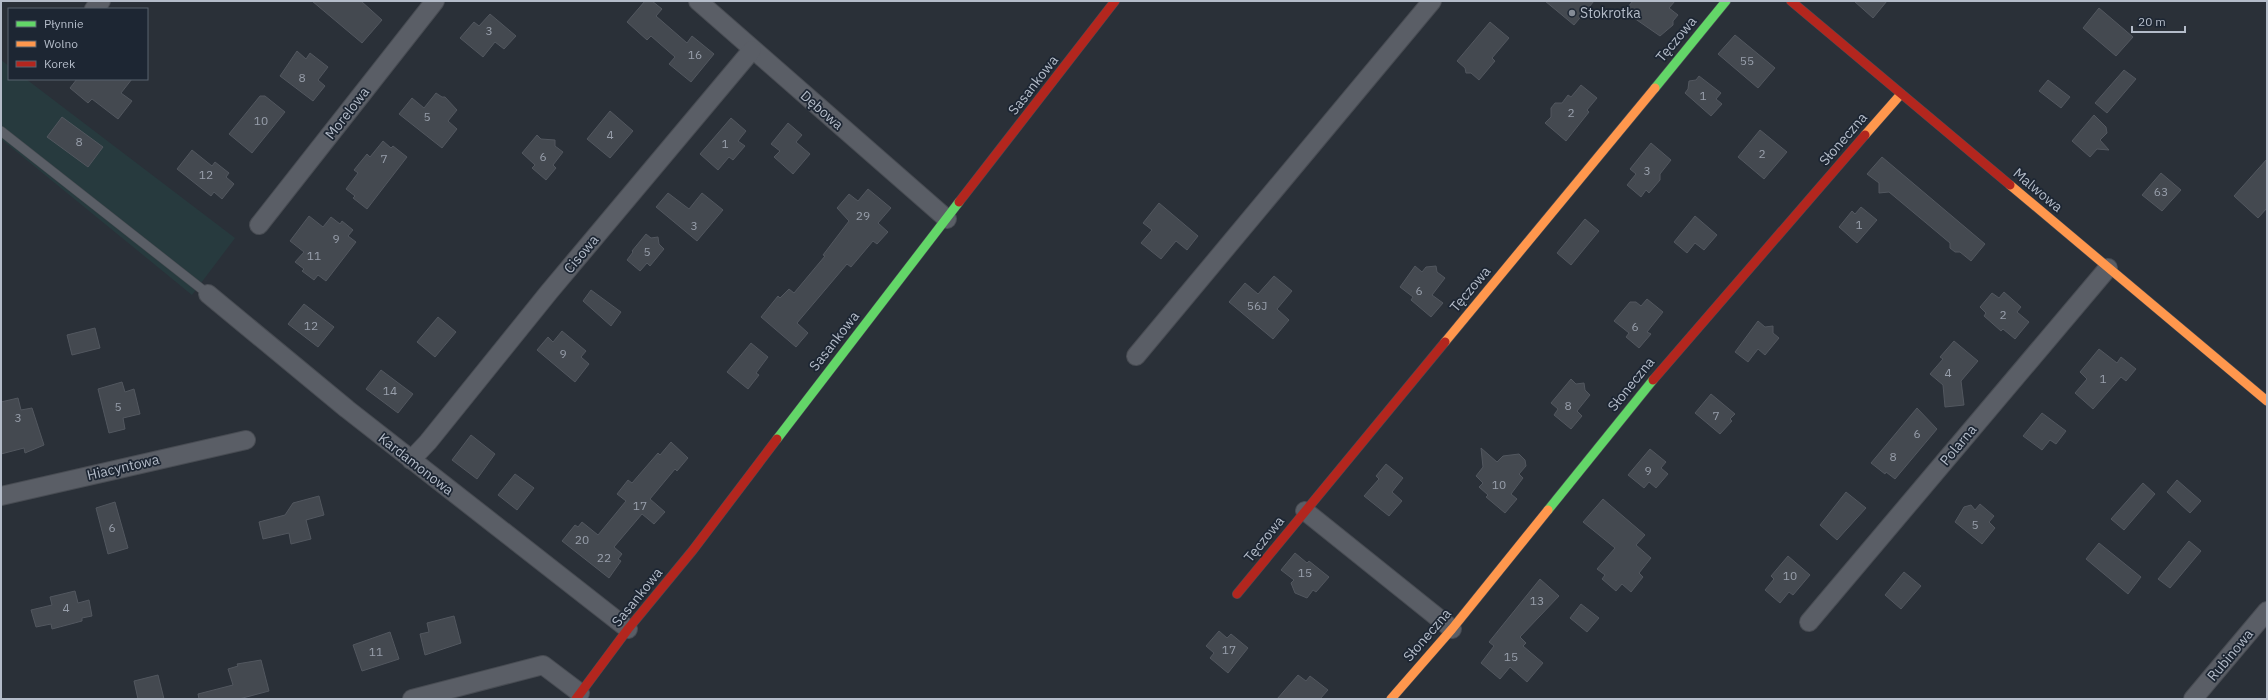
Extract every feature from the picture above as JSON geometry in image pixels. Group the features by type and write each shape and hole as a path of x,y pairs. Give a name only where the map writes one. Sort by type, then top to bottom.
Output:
{"street":[{"name":"Morelowa","path":"259,225 435,1"},
{"name":"Dębowa","path":"698,1 752,50 947,219"},
{"name":"Sasankowa","path":"578,696 628,629 693,550 821,380 1115,1"},
{"path":"1136,356 1432,1"},
{"name":"Tęczowa","path":"1237,594 1726,1"},
{"name":"Malwowa","path":"1791,1 2267,401"},
{"name":"Cisowa","path":"410,460 428,442 549,292 752,50"},
{"name":"Słoneczna","path":"1390,699 1452,629 1666,362 1901,94"},
{"name":"Polarna","path":"1809,622 2108,268"},
{"name":"Kardamonowa","path":"208,294 346,409 628,629"},
{"name":"Hiacyntowa","path":"1,496 246,440"},
{"path":"1305,510 1452,629"},
{"name":"Rubinowa","path":"2193,699 2267,611"},
{"path":"412,699 543,665 578,696"}],"lane":[{"path":"1,131 208,294"}],"green space":[{"path":"1,60 8,65 8,80 27,80 235,238 192,295 1,139"}],"building":[{"path":"312,1 361,1 382,20 362,43"},
{"path":"645,1 652,1 662,9 656,16 687,43 692,36 714,54 691,82 669,64 675,57 651,36 647,40 627,22"},
{"name":"Stokrotka","path":"1545,1 1594,1 1574,25"},
{"path":"1633,1 1675,1 1669,8 1678,15 1673,21 1673,25 1660,36 1634,18 1636,16 1627,8"},
{"path":"1854,1 1887,1 1873,18"},
{"path":"2099,8 2133,37 2116,56 2083,28"},
{"path":"490,14 516,36 504,49 495,42 483,57 460,38 474,22 479,26"},
{"path":"1490,22 1509,38 1492,58 1495,61 1479,80 1471,73 1466,73 1465,68 1457,61"},
{"path":"1735,35 1775,68 1758,88 1718,54"},
{"path":"297,51 306,59 310,53 328,67 318,80 325,86 313,101 280,76"},
{"path":"2124,70 2136,79 2107,113 2095,103"},
{"path":"1699,76 1721,93 1716,99 1722,104 1711,116 1685,93 1688,89 1689,81 1696,80"},
{"path":"76,80 131,80 121,93 132,101 118,119 92,99 88,103 70,88"},
{"path":"2048,80 2070,97 2061,108 2039,91"},
{"path":"1581,85 1597,98 1587,110 1589,112 1566,141 1545,123 1551,117 1551,108 1555,103 1562,103 1568,95 1571,97"},
{"path":"436,93 442,97 445,97 457,110 448,121 457,129 442,148 399,114 412,98 424,108"},
{"path":"260,96 265,96 285,112 252,153 229,134"},
{"path":"610,111 633,131 610,158 587,139"},
{"path":"2094,115 2106,127 2107,133 2100,140 2109,150 2097,149 2090,157 2072,141"},
{"path":"62,117 103,147 88,167 47,137"},
{"path":"731,118 746,131 738,141 745,146 733,160 729,157 718,170 700,154"},
{"path":"788,123 802,135 796,142 810,154 793,174 774,157 780,151 771,144"},
{"path":"1760,130 1787,152 1764,179 1738,157"},
{"path":"537,135 541,139 555,140 555,146 563,152 553,165 556,168 546,180 532,168 535,165 522,153"},
{"path":"383,141 391,148 393,146 407,157 367,209 353,198 355,196 346,189 358,173 354,170 367,154 370,157"},
{"path":"1651,143 1671,160 1660,174 1660,180 1649,193 1646,190 1641,197 1627,185 1636,174 1630,169"},
{"path":"192,150 212,166 215,162 229,173 226,177 234,184 222,199 214,192 211,196 177,169"},
{"path":"1882,157 1985,244 1971,261 1960,252 1955,252 1950,248 1950,243 1889,192 1879,193 1879,183 1867,174"},
{"path":"2267,159 2267,208 2258,218 2234,196"},
{"path":"2161,173 2181,190 2162,211 2142,195"},
{"path":"868,189 891,208 878,223 888,232 877,244 873,241 851,267 847,264 797,323 808,333 796,347 761,317 778,296 780,298 789,289 794,293 825,256 823,255 849,221 837,208 849,194 858,201"},
{"path":"668,193 689,209 702,193 723,210 697,241 656,207"},
{"path":"1159,203 1198,236 1187,250 1176,241 1161,259 1141,243 1152,230 1143,223"},
{"path":"1861,207 1877,220 1857,243 1839,227 1852,211 1855,214"},
{"path":"309,216 323,227 331,217 340,224 342,221 353,230 348,236 356,242 326,281 318,275 314,280 302,271 304,269 295,262 304,252 290,241"},
{"path":"1695,216 1717,235 1704,250 1695,243 1687,253 1674,242"},
{"path":"1585,219 1599,231 1571,265 1557,253"},
{"path":"646,234 651,238 658,237 659,244 664,249 650,266 647,263 640,271 627,260 633,252 632,251"},
{"path":"1415,266 1422,272 1426,267 1436,266 1437,272 1445,278 1432,295 1443,303 1431,317 1411,300 1413,297 1400,287"},
{"path":"1274,276 1292,291 1277,309 1289,320 1273,339 1229,302 1245,283 1258,294"},
{"path":"591,290 621,312 611,326 583,301"},
{"path":"2004,292 2021,307 2017,312 2029,322 2015,339 2003,329 2001,331 1984,316 1986,313 1980,307 1992,293 1999,298"},
{"path":"1647,299 1663,312 1647,332 1651,334 1639,348 1626,337 1629,333 1614,321 1630,302 1636,302 1641,306"},
{"path":"304,304 334,327 318,347 288,324"},
{"path":"438,317 456,332 435,357 417,342"},
{"path":"1758,321 1765,327 1773,326 1773,333 1779,338 1765,355 1758,349 1748,362 1735,352"},
{"path":"95,328 100,348 72,355 67,335"},
{"path":"562,331 586,351 581,357 589,364 575,382 537,350 548,337 553,342"},
{"path":"1954,341 1978,361 1961,381 1964,405 1945,407 1943,385 1930,374 1943,359 1940,357"},
{"path":"751,343 768,357 756,373 759,375 748,389 727,372"},
{"path":"2099,349 2117,363 2121,357 2136,369 2126,381 2121,377 2093,409 2075,393 2087,379 2080,372"},
{"path":"381,370 413,394 398,413 366,389"},
{"path":"1571,379 1576,384 1584,383 1585,390 1590,395 1577,411 1582,416 1571,429 1554,415 1558,409 1551,403"},
{"path":"122,382 125,392 134,389 140,414 123,418 125,429 109,433 98,389"},
{"path":"1711,394 1735,414 1730,419 1732,421 1720,434 1695,413"},
{"path":"18,398 21,410 32,408 44,445 25,453 24,448 1,454 1,402"},
{"path":"1917,408 1937,429 1895,479 1886,472 1885,474 1871,463"},
{"path":"2042,413 2066,431 2056,444 2050,440 2042,450 2023,436"},
{"path":"471,435 495,454 477,479 452,460"},
{"path":"671,442 688,458 677,471 675,469 650,499 665,512 654,524 642,514 614,547 622,554 618,559 621,561 609,578 562,541 575,525 578,527 582,522 598,535 626,501 617,494 628,480 632,483 658,453 660,455"},
{"path":"1481,448 1497,462 1503,456 1519,454 1525,460 1526,466 1519,474 1523,478 1511,494 1517,499 1505,513 1486,497 1488,495 1479,487 1483,483 1476,476 1483,467"},
{"path":"1650,449 1666,462 1661,468 1668,474 1656,488 1649,482 1644,488 1628,475"},
{"path":"1386,464 1403,478 1392,492 1402,501 1389,516 1364,496 1379,479 1376,476"},
{"path":"515,474 534,488 517,510 498,495"},
{"path":"2177,480 2201,501 2190,513 2167,492"},
{"path":"2143,483 2155,494 2124,530 2111,519"},
{"path":"1846,492 1866,508 1837,540 1820,525"},
{"path":"319,496 324,515 306,520 311,539 291,544 289,533 263,539 259,522 285,515 293,503"},
{"path":"1603,499 1645,535 1636,545 1651,558 1639,573 1643,577 1631,592 1622,584 1616,591 1602,579 1605,575 1597,569 1615,548 1583,522"},
{"path":"115,502 128,548 108,554 96,508"},
{"path":"1980,504 1994,516 1989,522 1995,528 1982,544 1955,522 1964,507 1971,505 1975,510"},
{"path":"2189,541 2201,551 2170,588 2158,579"},
{"path":"2099,543 2141,577 2128,594 2086,559"},
{"path":"1295,553 1307,563 1309,561 1329,577 1316,592 1313,590 1307,598 1295,593 1291,583 1294,580 1281,570"},
{"path":"1788,556 1810,575 1793,595 1789,592 1780,603 1765,590 1774,579 1771,576"},
{"path":"1904,572 1921,586 1901,609 1885,595"},
{"path":"1540,579 1559,596 1520,637 1526,643 1523,646 1543,663 1527,682 1510,667 1500,679 1481,663 1494,646 1489,642"},
{"path":"75,591 78,603 89,600 92,616 82,618 82,621 52,629 51,624 36,627 31,610 52,605 50,597"},
{"path":"1581,604 1599,618 1587,632 1570,618"},
{"path":"454,616 461,643 425,655 420,634 429,632 427,623"},
{"path":"1219,631 1227,638 1231,634 1248,648 1228,673 1210,658 1214,653 1206,646"},
{"path":"390,632 399,659 362,671 353,645"},
{"path":"261,660 269,691 239,699 199,699 198,694 233,685 228,669 238,666 237,664"},
{"path":"158,675 164,699 138,699 134,681"},
{"path":"1298,675 1306,681 1310,676 1328,690 1320,699 1277,699"}],"traffic: fast":[{"path":"1655,88 1726,1"},
{"path":"777,439 959,202"},
{"path":"1548,510 1653,380"}],"traffic: slow":[{"path":"1445,342 1655,88"},
{"path":"1865,135 1901,94"},
{"path":"2010,185 2267,401"},
{"path":"1391,699 1452,629 1548,510"}],"traffic: jam":[{"path":"959,202 1115,1"},
{"path":"1791,1 2010,185"},
{"path":"1653,380 1865,135"},
{"path":"1237,594 1445,342"},
{"path":"576,699 628,629 693,550 777,439"}],"place":[{"name":"Stokrotka","path":"1572,13"}]}
